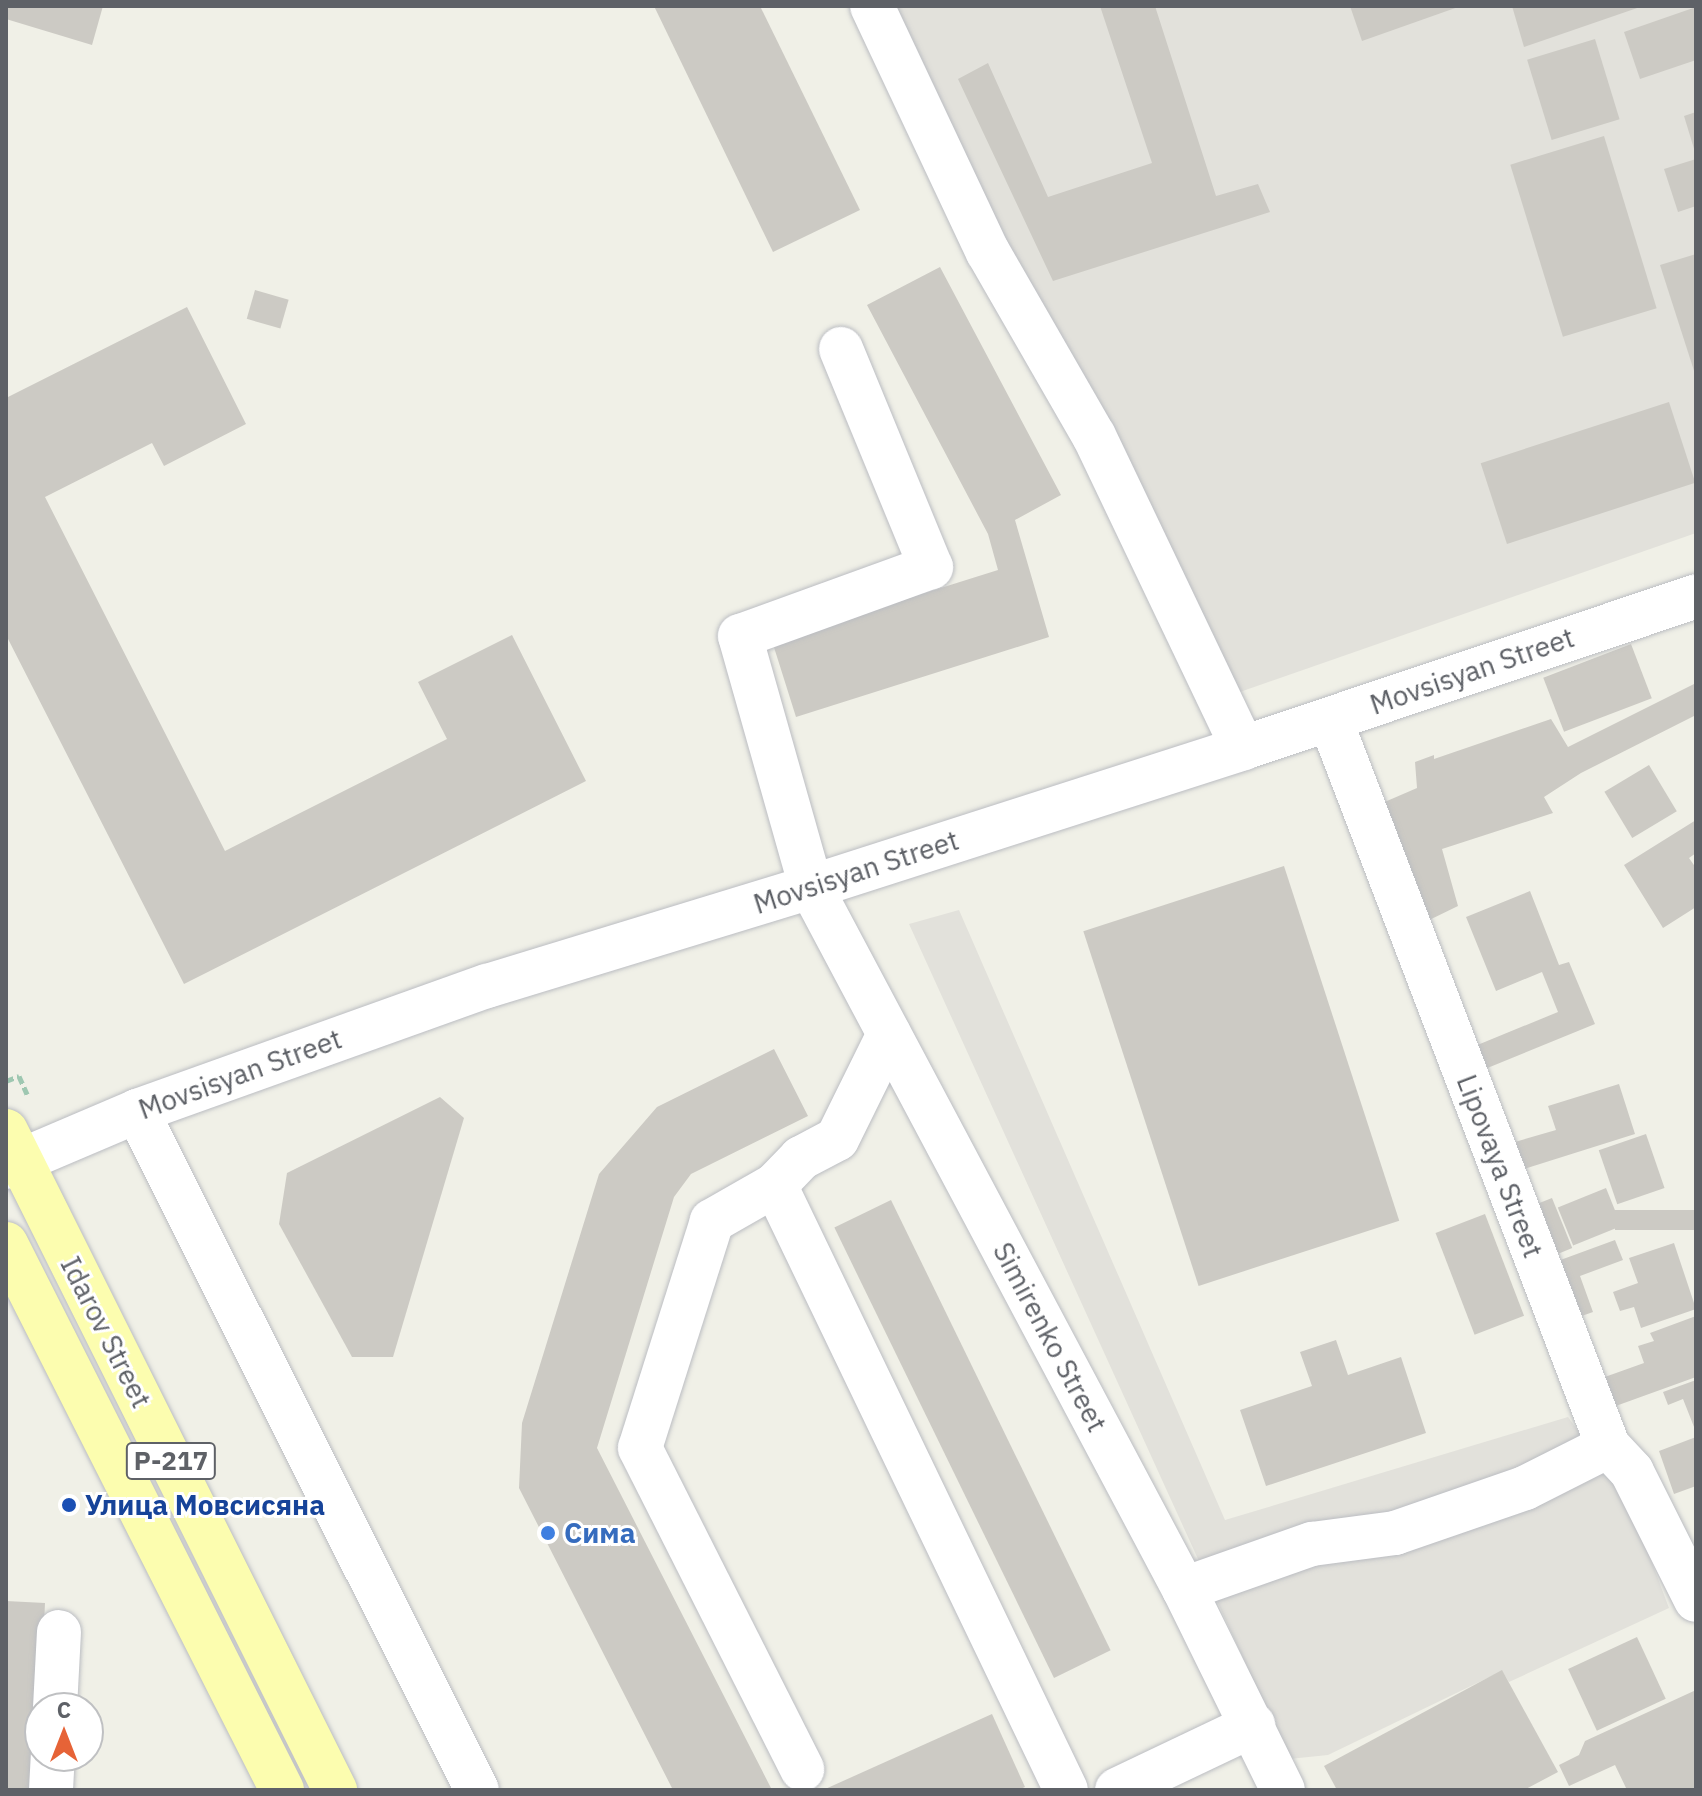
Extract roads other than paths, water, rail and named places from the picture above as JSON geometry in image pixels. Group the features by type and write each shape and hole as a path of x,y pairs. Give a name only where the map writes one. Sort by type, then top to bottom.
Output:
{"main road":[{"name":"Idarov Street","path":"11,1153 335,1790"},
{"name":"Idarov Street","path":"6,1244 282,1790"}],"street":[{"path":"872,6 988,252 1094,436 1243,748"},
{"name":"Simirenko Street","path":"841,349 931,567 740,636 811,887 1184,1589 1283,1790"},
{"name":"Movsisyan Street","path":"11,1153 487,986 811,887 1243,748 1696,596"},
{"name":"Lipovaya Street","path":"1330,719 1608,1446 1632,1472 1696,1600"},
{"path":"802,1769 640,1448 712,1221 775,1185 801,1158 837,1139 889,1034"},
{"path":"137,1111 477,1790"},
{"path":"775,1185 1066,1790"},
{"path":"1184,1589 1312,1544 1395,1533 1525,1488 1608,1446"},
{"path":"56,1692 59,1632"},
{"path":"1117,1790 1253,1725"}],"place":[{"name":"Улица Мовсисяна","path":"69,1505"},
{"name":"Сима","path":"548,1533"}]}
